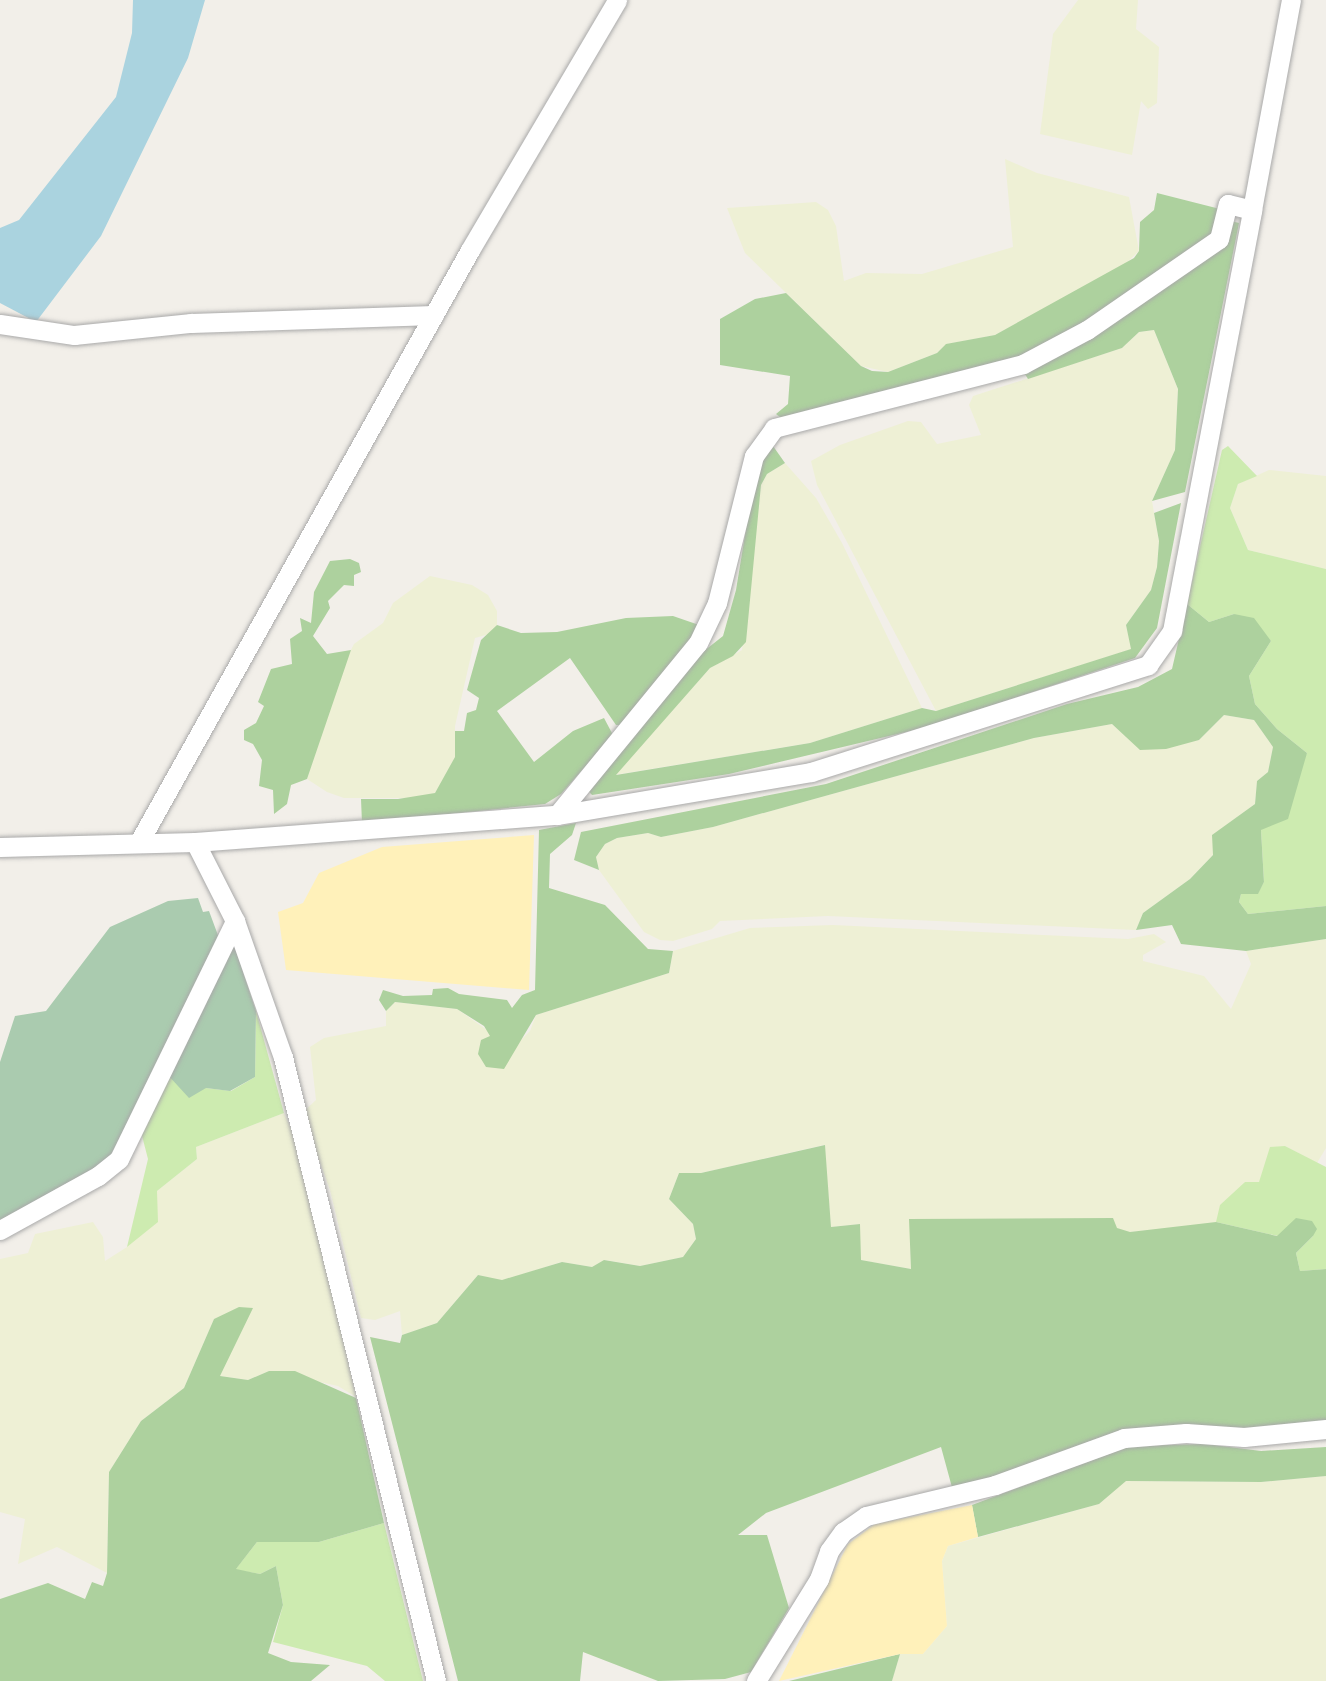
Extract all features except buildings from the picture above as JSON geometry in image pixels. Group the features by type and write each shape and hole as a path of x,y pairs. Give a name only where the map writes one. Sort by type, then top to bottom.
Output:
{"street":[{"path":"139,842 434,315 617,0"},
{"path":"0,846 195,842 556,815 811,772 1148,665 1172,631 1291,0"},
{"path":"556,815 698,643 717,603 754,456 774,428 1023,364 1129,303 1219,239 1228,205 1252,210"},
{"path":"0,324 74,335 191,323 434,315"},
{"path":"195,842 235,921 283,1057 436,1681"},
{"path":"0,1230 98,1176 119,1159 235,921"},
{"path":"756,1681 819,1578 829,1551 843,1532 866,1516 995,1485 1124,1438 1185,1433 1257,1437 1326,1429"}],"green space":[{"path":"1078,0 1138,0 1136,29 1159,47 1157,103 1148,109 1141,101 1132,155 1040,134 1053,34"},
{"path":"1005,159 1037,173 1129,197 1139,251 1122,267 995,335 947,344 937,353 888,372 861,366 745,253 727,208 816,202 828,210 836,226 844,281 866,273 922,274 1013,247"},
{"path":"1157,193 1220,209 1214,235 1135,292 1024,356 784,420 776,414 788,404 790,376 720,365 720,319 755,299 786,293 861,366 872,371 888,372 937,353 946,344 995,335 1134,258 1139,251 1140,222 1154,210"},
{"path":"1231,221 1239,223 1185,492 1152,501 1175,450 1178,389 1154,330 1139,332 1122,348 1028,379 1023,371"},
{"path":"1154,330 1178,389 1175,450 1152,501 1159,541 1157,567 1151,590 1126,625 1132,649 936,711 817,485 811,461 840,445 908,421 921,422 937,444 981,435 969,405 973,396 1122,348 1139,332"},
{"path":"773,446 785,463 767,474 761,485 746,642 733,656 710,668 616,775 810,743 922,708 936,711 1131,649 1126,625 1151,590 1157,567 1159,541 1154,513 1181,503 1157,628 1135,658 927,727 729,774 592,795 585,787 699,655 723,636 736,590 755,474 763,454"},
{"path":"1228,446 1257,476 1238,484 1230,508 1248,550 1326,569 1326,906 1248,914 1239,902 1241,894 1258,893 1264,882 1261,830 1307,753 1277,729 1255,704 1249,676 1271,641 1234,614 1209,622 1187,604 1222,450"},
{"path":"785,463 816,498 842,543 922,708 810,743 614,775 710,668 742,650 761,485 767,474"},
{"path":"1269,470 1326,476 1326,569 1248,550 1230,508 1238,484"},
{"path":"350,559 359,563 361,572 354,575 354,586 344,585 328,601 330,608 313,636 327,654 351,650 307,779 291,785 287,804 274,814 273,790 259,786 262,760 253,744 244,740 244,730 256,723 264,706 258,702 271,669 292,664 290,639 302,631 300,618 311,623 314,592 330,561"},
{"path":"430,576 472,585 488,595 497,611 497,625 489,634 475,638 455,726 455,757 447,775 435,793 419,798 344,798 327,792 307,779 344,663 354,644 383,623 393,603"},
{"path":"1187,604 1209,622 1234,614 1254,618 1271,641 1249,676 1255,704 1277,729 1307,753 1288,819 1261,830 1264,882 1258,894 1241,894 1239,902 1248,914 1326,906 1326,939 1246,951 1181,944 1172,925 1136,930 1143,913 1190,879 1213,855 1212,835 1255,804 1257,781 1268,772 1273,747 1254,720 1224,715 1199,740 1166,749 1140,750 1112,724 1034,738 713,827 661,837 648,833 617,838 605,844 596,857 599,870 574,860 581,832 826,784 1067,704 1138,687 1172,669"},
{"path":"673,616 699,625 696,633 621,725 616,725 570,658 497,711 534,762 573,731 604,718 613,735 561,794 545,804 362,823 361,799 398,799 435,793 455,757 455,731 464,731 467,713 476,710 479,698 467,690 481,640 497,625 521,633 557,632 626,618"},
{"path":"1224,715 1254,720 1273,747 1268,772 1257,781 1255,804 1213,835 1213,855 1190,879 1143,913 1136,930 828,916 720,921 712,929 673,941 660,940 644,932 599,870 596,857 605,844 617,838 648,833 661,837 713,827 1034,738 1112,724 1140,749 1199,740"},
{"path":"576,823 572,835 550,854 549,888 605,905 648,949 673,951 669,973 536,1015 504,1069 486,1067 478,1054 481,1040 490,1036 484,1026 457,1009 395,1002 386,1011 379,1000 383,990 403,996 432,995 433,989 448,988 459,994 507,1000 512,1008 522,995 535,990 539,830"},
{"path":"198,898 203,912 209,911 219,938 114,1153 94,1172 0,1222 0,1062 15,1016 46,1011 110,927 168,901"},
{"path":"833,925 1128,939 1154,934 1166,942 1143,955 1143,961 1204,976 1231,1009 1251,964 1246,951 1326,939 1326,1148 1317,1163 1285,1146 1259,1182 1245,1182 1214,1225 1130,1232 910,1219 911,1269 860,1260 860,1224 831,1227 824,1145 701,1173 679,1173 669,1199 693,1224 696,1239 683,1257 640,1266 605,1260 592,1267 561,1262 502,1281 478,1275 437,1323 402,1335 400,1311 375,1320 361,1318 330,1190 302,1113 316,1100 310,1047 324,1038 386,1026 386,1011 395,1002 457,1009 513,1048 530,1031 536,1015 669,973 673,951 750,928"},
{"path":"234,945 256,1011 255,1077 230,1091 206,1088 189,1098 167,1074"},
{"path":"256,1011 284,1113 196,1147 197,1159 157,1191 158,1222 127,1247 148,1159 141,1132 167,1074 206,1088 231,1091 255,1077"},
{"path":"284,1113 298,1144 356,1397 338,1386 269,1371 248,1380 220,1376 214,1319 184,1388 141,1421 109,1472 107,1573 57,1547 18,1564 25,1519 0,1512 0,1259 28,1253 35,1234 93,1222 103,1237 105,1261 127,1247 157,1191 197,1159 196,1147"},
{"path":"825,1145 831,1227 860,1224 861,1260 911,1269 909,1219 1113,1218 1117,1228 1130,1232 1216,1222 1277,1236 1296,1218 1312,1221 1317,1229 1296,1253 1300,1271 1326,1269 1326,1421 1248,1429 1196,1426 953,1491 941,1447 766,1513 738,1535 767,1535 789,1608 751,1672 725,1679 658,1681 583,1652 580,1681 458,1681 370,1337 400,1343 402,1335 437,1323 478,1275 502,1280 562,1262 592,1267 604,1260 640,1266 683,1257 696,1239 693,1224 669,1199 679,1173 701,1173"},
{"path":"1285,1146 1326,1167 1326,1269 1300,1271 1296,1253 1313,1236 1278,1236 1216,1222 1220,1205 1245,1182 1259,1182 1270,1147"},
{"path":"239,1307 253,1308 220,1376 248,1380 269,1371 295,1371 356,1398 384,1523 319,1542 257,1542 236,1569 260,1574 276,1566 283,1605 268,1653 291,1662 330,1665 311,1681 0,1681 0,1599 48,1583 85,1599 92,1582 103,1586 107,1573 109,1472 141,1421 184,1388 214,1319"},
{"path":"1205,1444 1261,1451 1326,1447 1326,1476 1261,1482 1126,1481 1099,1504 978,1537 972,1505 1130,1446"},
{"path":"1326,1476 1326,1681 892,1681 900,1654 923,1654 947,1626 942,1561 948,1546 1099,1504 1125,1481 1261,1482"},
{"path":"384,1523 423,1681 385,1681 367,1666 273,1642 283,1605 276,1566 260,1574 235,1570 257,1542 319,1542"},
{"path":"900,1654 892,1681 789,1681"}],"sand":[{"path":"534,835 529,990 286,970 278,912 303,903 319,873 382,847"},
{"path":"972,1505 978,1537 948,1546 942,1561 947,1626 923,1654 900,1654 779,1681 848,1544 875,1524"}],"water":[{"path":"133,0 205,0 188,58 101,236 36,322 0,303 0,228 19,220 116,97 132,33"}]}
